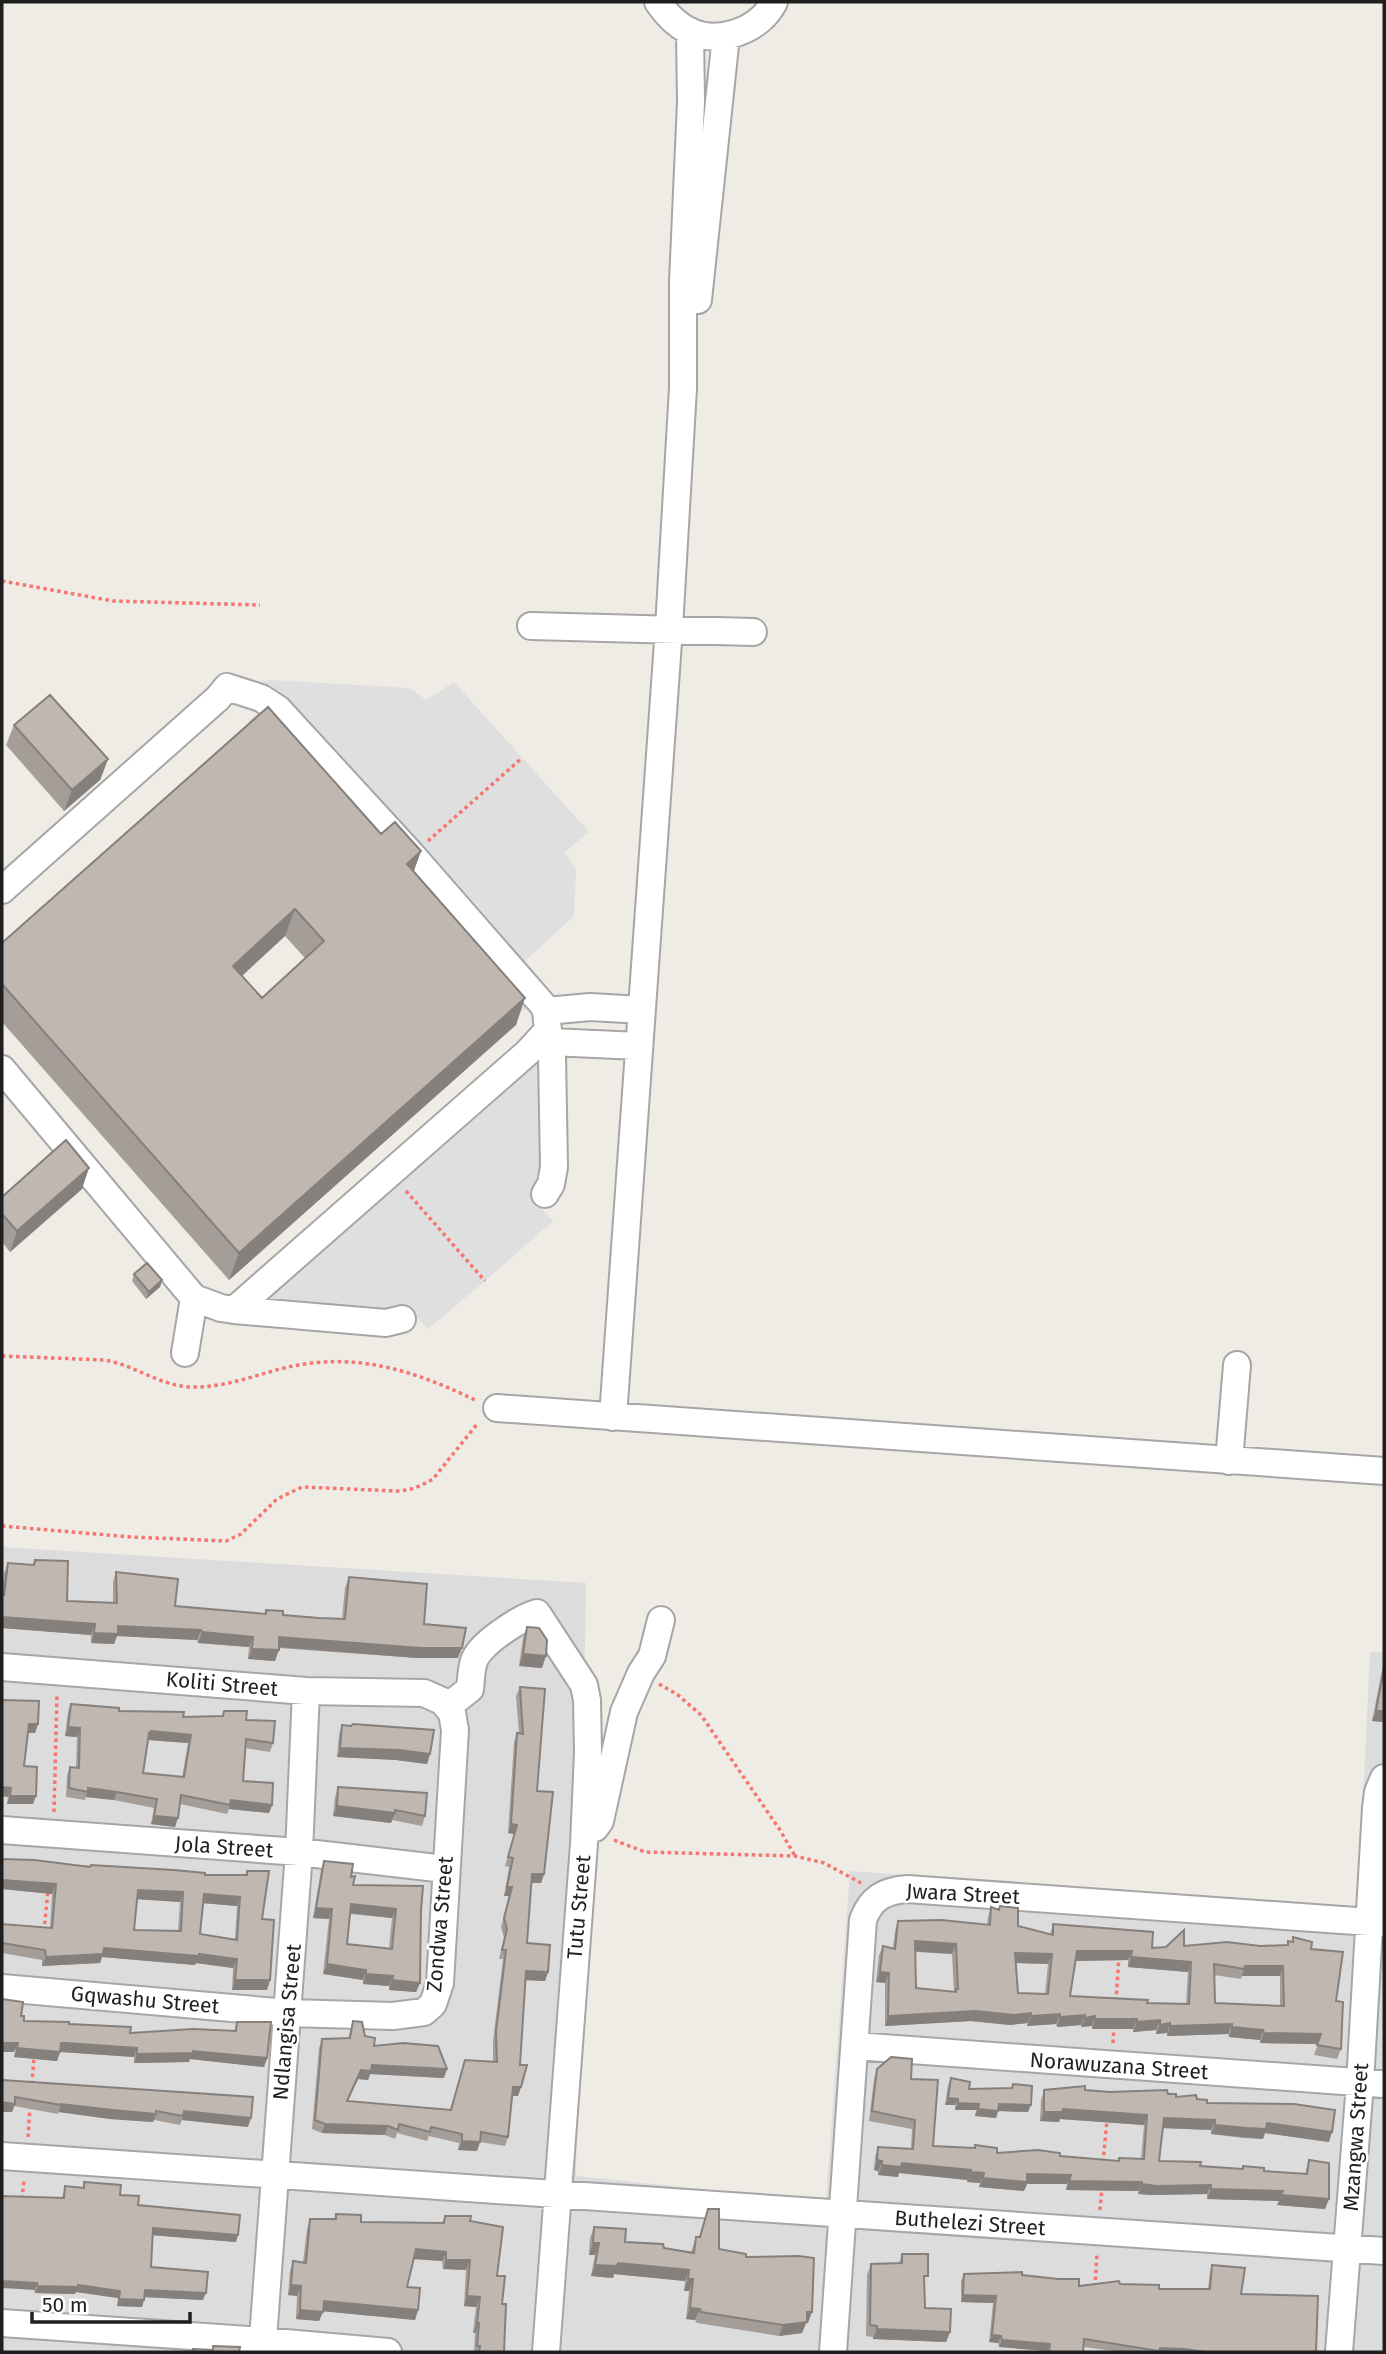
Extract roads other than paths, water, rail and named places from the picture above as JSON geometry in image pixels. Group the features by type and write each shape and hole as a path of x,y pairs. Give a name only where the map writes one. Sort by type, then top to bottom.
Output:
{"street":[{"path":"657,2 671,20 690,32 708,36 726,36 752,26 775,3"},
{"path":"613,1417 669,628 682,388 683,282 691,88 690,32"},
{"path":"682,388 705,247 726,36"},
{"path":"531,626 754,632"},
{"path":"2,890 218,698 227,687 261,698 278,709 412,855 538,999 548,1028 554,1167 551,1184 545,1194"},
{"path":"234,1310 527,1053 548,1028 590,1007 642,1010"},
{"path":"548,1028 639,1046"},
{"path":"2,1069 194,1298 234,1310 386,1323 402,1319"},
{"path":"185,1353 194,1298"},
{"path":"1229,1461 1237,1365"},
{"path":"497,1408 1384,1472"},
{"name":"Tutu Street","path":"445,1704 470,1689 474,1659 481,1650 526,1616 537,1613 584,1685 587,1700 589,1838 557,2193 546,2352"},
{"path":"589,1838 600,1821 624,1712 641,1673 652,1656 661,1620"},
{"name":"Koliti Street","path":"2,1667 306,1691 424,1693 445,1704"},
{"name":"Ndlangisa Street","path":"262,2346 289,2013 306,1691"},
{"name":"Zondwa Street","path":"289,2013 411,2015 424,2012 433,2004 440,1983 455,1730 452,1713 445,1704"},
{"name":"Mzangwa Street","path":"1339,2352 1349,2249 1372,2084 1377,1808 1378,1792 1384,1778"},
{"name":"Jola Street","path":"2,1830 299,1852 446,1869"},
{"name":"Jwara Street","path":"855,2046 863,1920 873,1901 882,1893 907,1889 1377,1922"},
{"name":"Gqwashu Street","path":"2,1987 289,2013"},
{"path":"833,2352 855,2046"},
{"name":"Norawuzana Street","path":"855,2046 1372,2084"},
{"name":"Buthelezi Street","path":"2,2155 1384,2251"},
{"path":"2,2323 262,2346 388,2352"}]}
